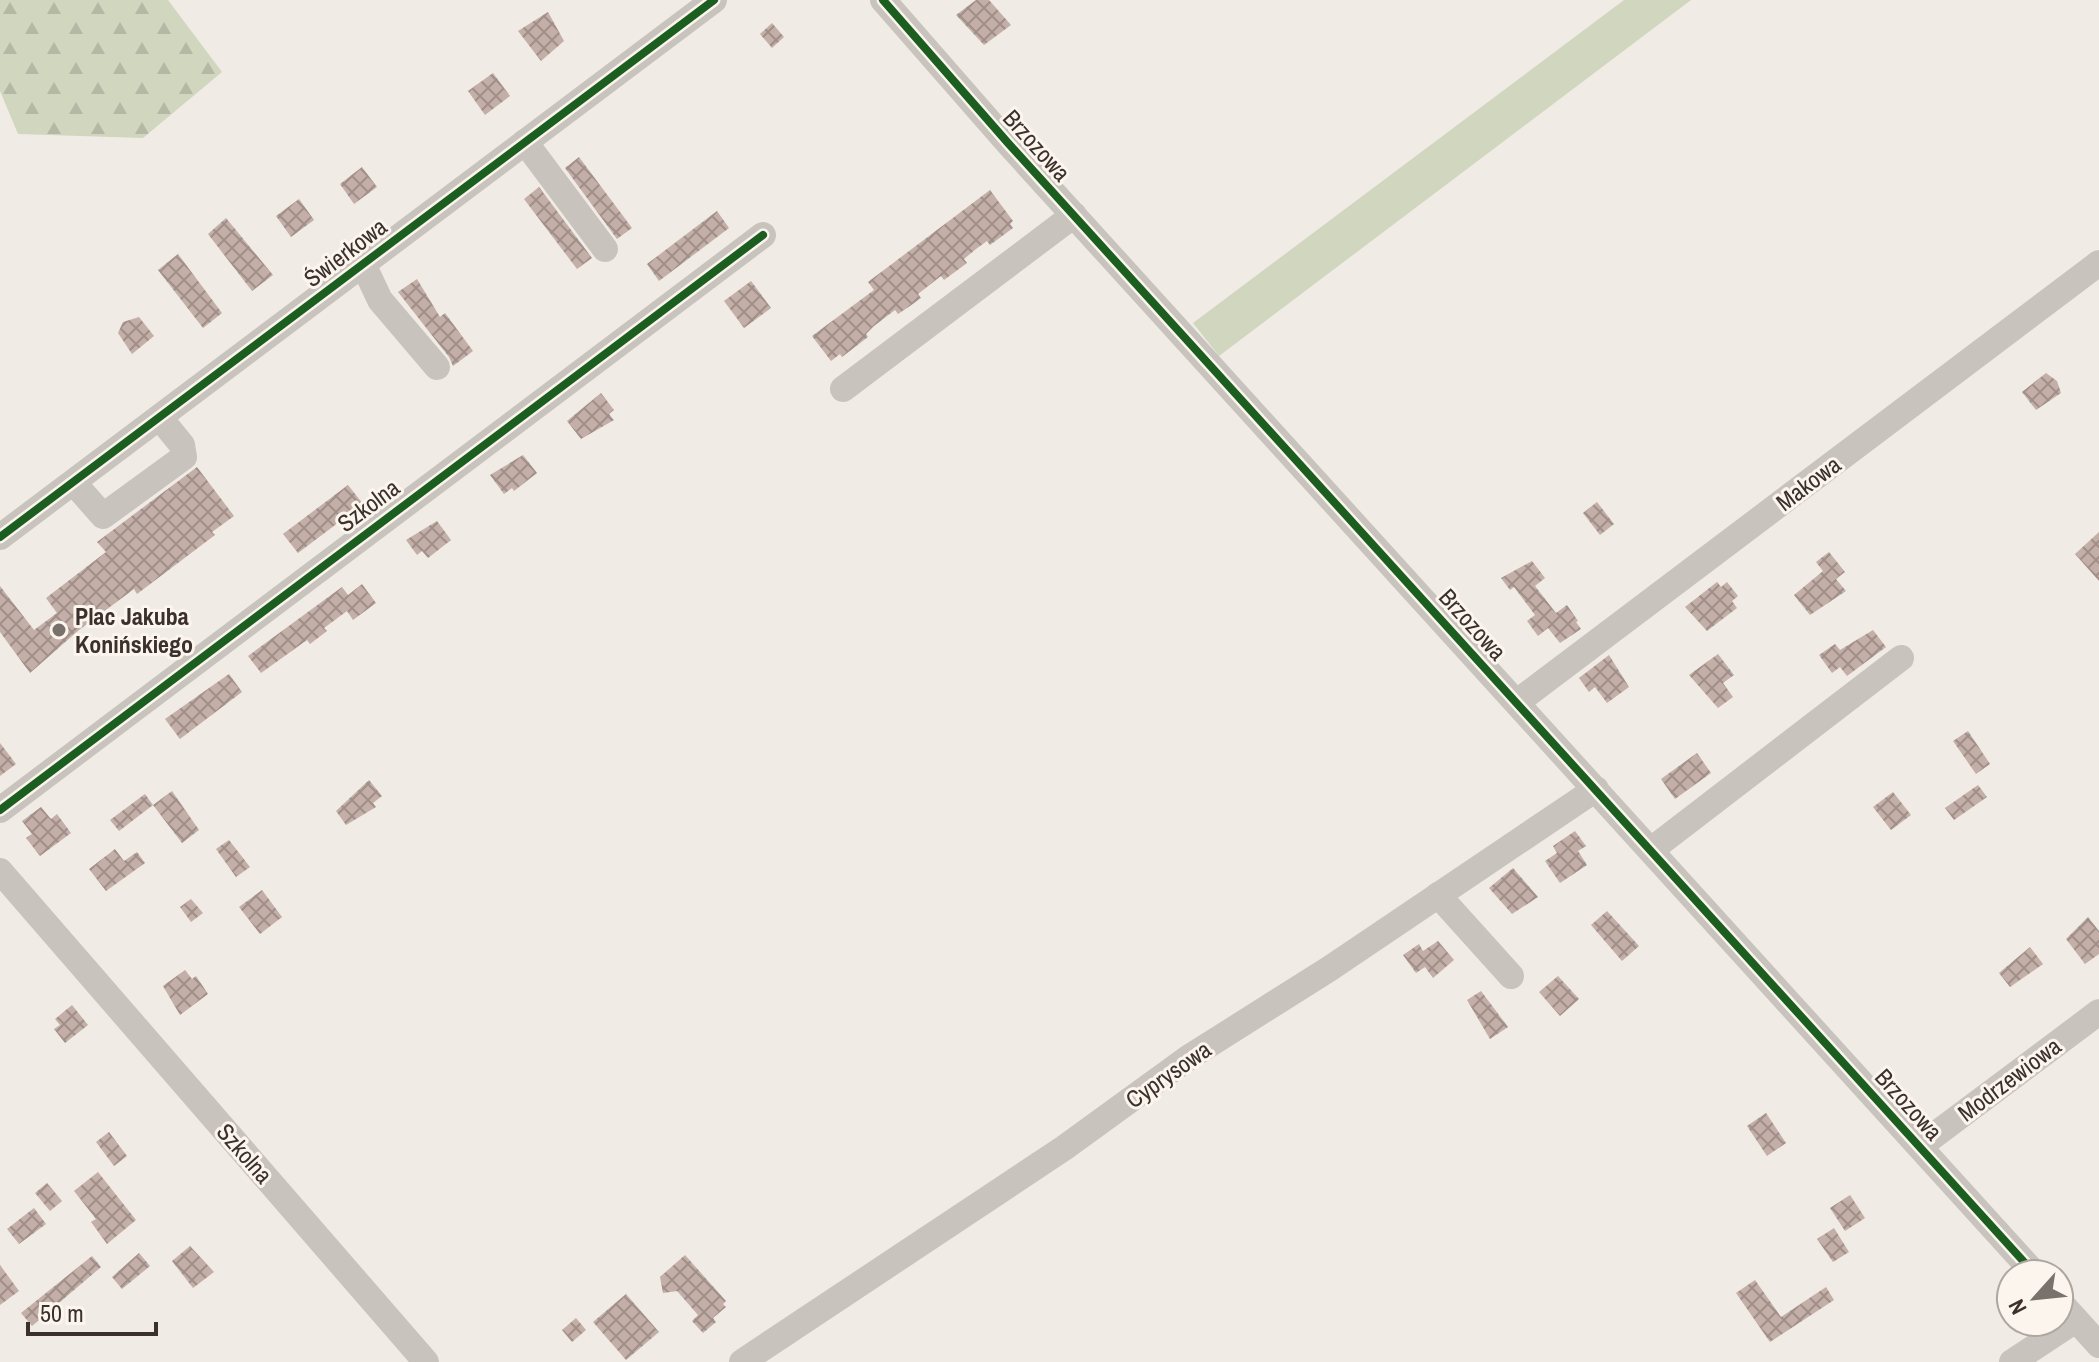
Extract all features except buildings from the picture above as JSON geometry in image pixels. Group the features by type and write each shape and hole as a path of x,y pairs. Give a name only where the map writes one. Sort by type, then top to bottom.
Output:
{"street":[{"name":"Świerkowa","path":"0,537 714,0"},
{"name":"Brzozowa","path":"883,0 1074,215 2021,1258"},
{"path":"525,142 605,249"},
{"path":"843,389 1074,215"},
{"name":"Szkolna","path":"0,810 763,235"},
{"name":"Makowa","path":"1517,702 2099,263"},
{"path":"363,264 380,300 437,367"},
{"path":"74,483 103,516 184,457 182,445 160,418"},
{"path":"1651,850 1901,658"},
{"name":"Cyprysowa","path":"742,1362 1051,1156 1188,1058 1596,789"},
{"name":"Szkolna","path":"0,871 426,1362"},
{"path":"1438,895 1511,976"},
{"name":"Modrzewiowa","path":"1920,1146 2099,1012"},
{"path":"2075,1318 2099,1345"},
{"path":"2012,1362 2038,1338"}],"green space":[{"path":"0,0 168,0 222,72 143,138 18,134 0,91"},
{"path":"1624,0 1691,0 1219,356 1193,323"}],"cycle path":[{"path":"0,537 714,0"},
{"path":"883,0 1008,143 2020,1258"},
{"path":"0,810 763,235"}],"place":[{"name":"Plac Jakuba Konińskiego","path":"59,630"}]}
